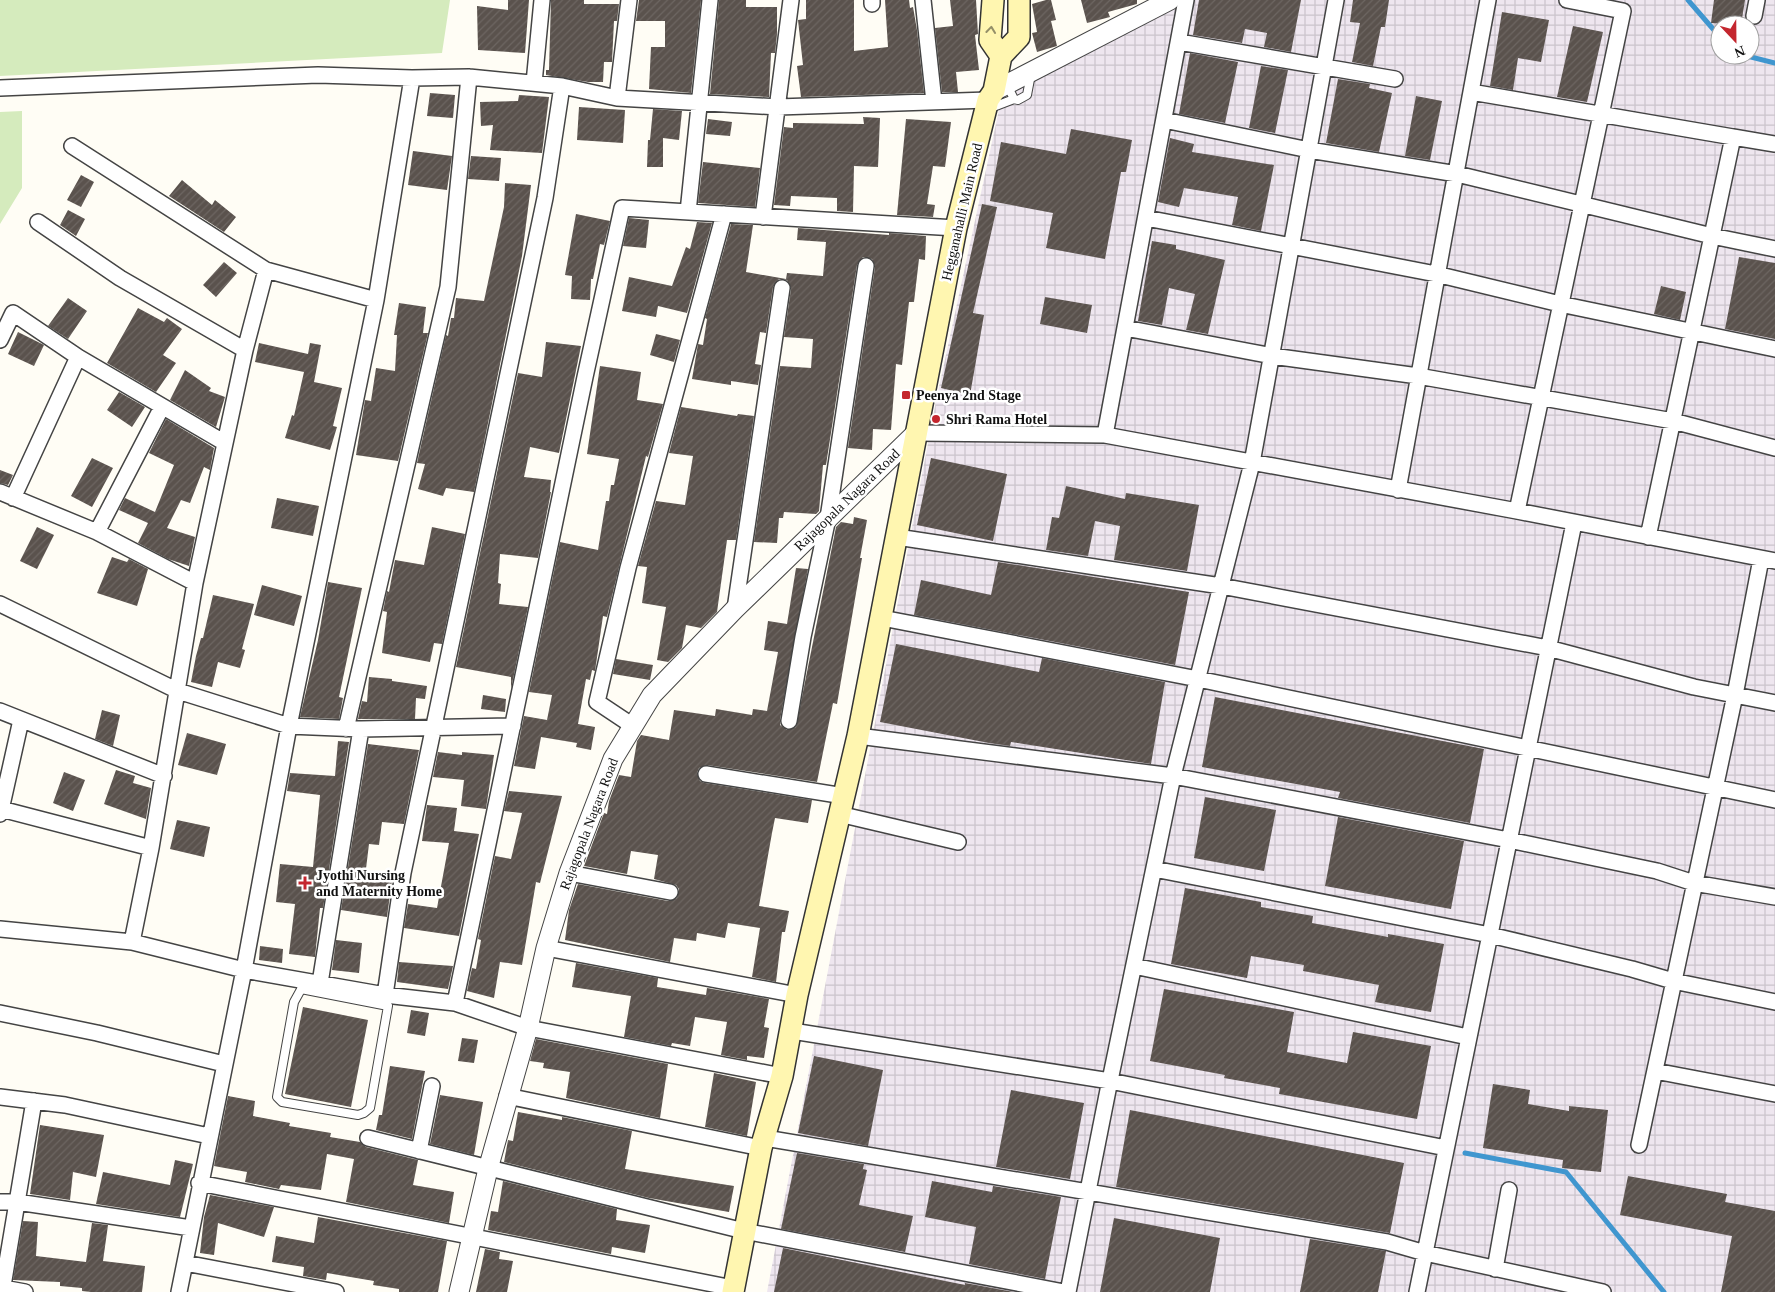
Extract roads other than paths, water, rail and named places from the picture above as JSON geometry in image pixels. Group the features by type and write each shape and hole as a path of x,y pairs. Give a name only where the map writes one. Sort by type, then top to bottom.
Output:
{"main road":[{"path":"993,0 990,40 1001,56 1018,37 1022,1"},
{"name":"Hegganahalli Main Road","path":"733,1290 763,1143 782,1076 792,1032 797,996 858,736 956,228 998,96 1001,56"}],"street":[{"path":"534,83 542,0"},
{"path":"618,98 629,0"},
{"path":"688,212 710,0"},
{"path":"763,217 790,0"},
{"path":"922,0 934,102"},
{"path":"0,88 318,75 412,78 469,77 562,86 618,98 701,101 778,107 934,102 998,96 1032,70 1170,0"},
{"path":"1105,435 1186,0"},
{"path":"1068,1292 1173,776 1252,463 1336,0"},
{"path":"1398,490 1436,274 1457,174 1488,0"},
{"path":"1517,511 1623,11 1566,0"},
{"path":"1754,15 1756,0"},
{"path":"1179,42 1395,79"},
{"path":"346,729 448,287 469,77"},
{"path":"179,1292 199,1183 244,970 288,726 376,300 412,78"},
{"path":"386,1000 403,873 545,198 562,86"},
{"path":"1471,92 1775,144"},
{"path":"1164,120 1309,150 1457,174 1712,236 1775,248"},
{"path":"1648,537 1733,137"},
{"path":"72,146 266,270 376,300"},
{"path":"455,1003 622,208 956,228"},
{"path":"633,726 597,702 628,568 724,214"},
{"path":"1146,218 1436,274 1560,304 1775,348"},
{"path":"38,222 120,278 245,350"},
{"path":"789,721 803,637 828,518 866,266"},
{"path":"132,942 164,776 195,583 245,350 266,270"},
{"path":"735,609 782,288"},
{"path":"0,340 13,314 78,357 225,443"},
{"path":"1125,328 1272,356 1418,376 1673,421 1775,448"},
{"path":"78,357 7,495 97,532 195,583"},
{"path":"97,532 162,407"},
{"path":"916,433 1105,435 1517,511 1768,560 1714,786 1639,1145"},
{"name":"Rajagopala Nagara Road","path":"458,1292 507,1096 528,1028 546,948 569,873 613,759 652,695 735,609 916,433"},
{"path":"1417,1292 1574,523"},
{"path":"897,537 1221,586 1548,648 1694,687 1775,703"},
{"path":"0,604 178,691 288,726 361,729 513,726"},
{"path":"882,618 1198,679 1775,800"},
{"path":"0,710 164,776"},
{"path":"22,720 1,811 151,848"},
{"path":"320,983 361,729"},
{"path":"858,736 1173,776 1509,840 1657,871 1694,882 1775,897"},
{"path":"706,774 842,805 958,842"},
{"path":"1154,869 1490,935 1632,968 1673,981 1775,1002"},
{"path":"569,873 670,892"},
{"path":"0,929 132,942 302,985 320,983 386,1000 455,1003 528,1028 782,1076"},
{"path":"546,948 797,996"},
{"path":"1134,966 1468,1038"},
{"path":"0,1013 97,1033 224,1064"},
{"path":"792,1032 1110,1082 1446,1148"},
{"path":"1655,1071 1775,1094"},
{"path":"419,1151 432,1086"},
{"path":"507,1096 763,1143 1089,1191 1387,1242 1425,1253 1603,1292"},
{"path":"0,1097 34,1100 132,1118 209,1136"},
{"path":"25,1292 2,1290 34,1100"},
{"path":"368,1138 744,1231 1064,1292"},
{"path":"199,1183 733,1290"},
{"path":"1495,1269 1509,1190"},
{"path":"0,1202 17,1202 191,1228"},
{"path":"185,1263 336,1292"}],"lane":[{"path":"302,985 386,1000 370,1108 364,1114 358,1115 282,1102 277,1097 294,1002 302,985"}],"waterway":[{"path":"1688,0 1710,25"},
{"path":"1760,59 1775,63"},
{"path":"1465,1153 1566,1172 1664,1292"}],"place":[{"name":"Peenya 2nd Stage","path":"906,395"},
{"name":"Shri Rama Hotel","path":"936,419"},
{"name":"Jyothi Nursing and Maternity Home","path":"305,883"}]}
